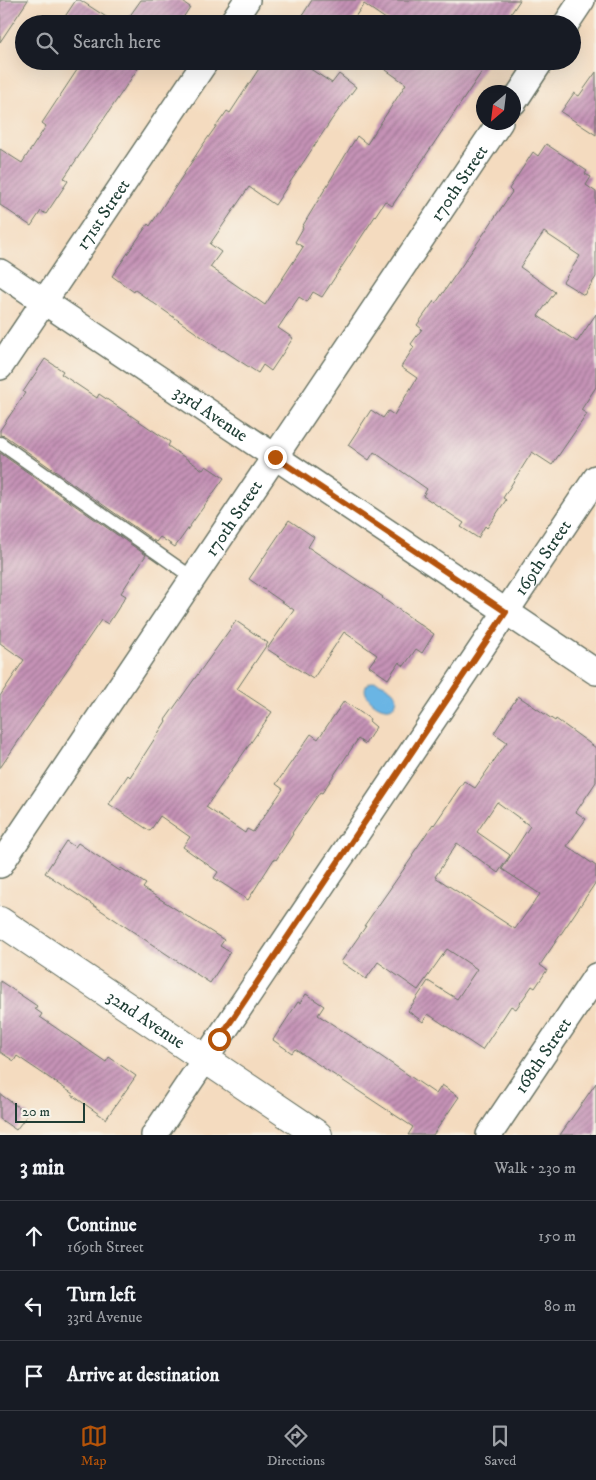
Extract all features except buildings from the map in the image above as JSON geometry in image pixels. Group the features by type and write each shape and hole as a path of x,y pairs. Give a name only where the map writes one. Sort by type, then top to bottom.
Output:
{"street":[{"path":"237,15 247,0"},
{"path":"572,15 582,0"},
{"name":"171st Street","path":"0,367 200,70"},
{"path":"521,91 535,70"},
{"name":"170th Street","path":"0,865 495,130"},
{"name":"33rd Avenue","path":"0,272 596,672"},
{"name":"169th Street","path":"154,1135 596,478"},
{"name":"32nd Avenue","path":"0,921 318,1135"},
{"name":"168th Street","path":"489,1135 596,976"}],"lane":[{"path":"0,443 193,578"}],"water":[{"path":"375,681 388,687 395,693 397,699 393,706 388,708 380,707 367,696 366,687"}],"route":[{"path":"219,1039 506,612 275,457"}]}
